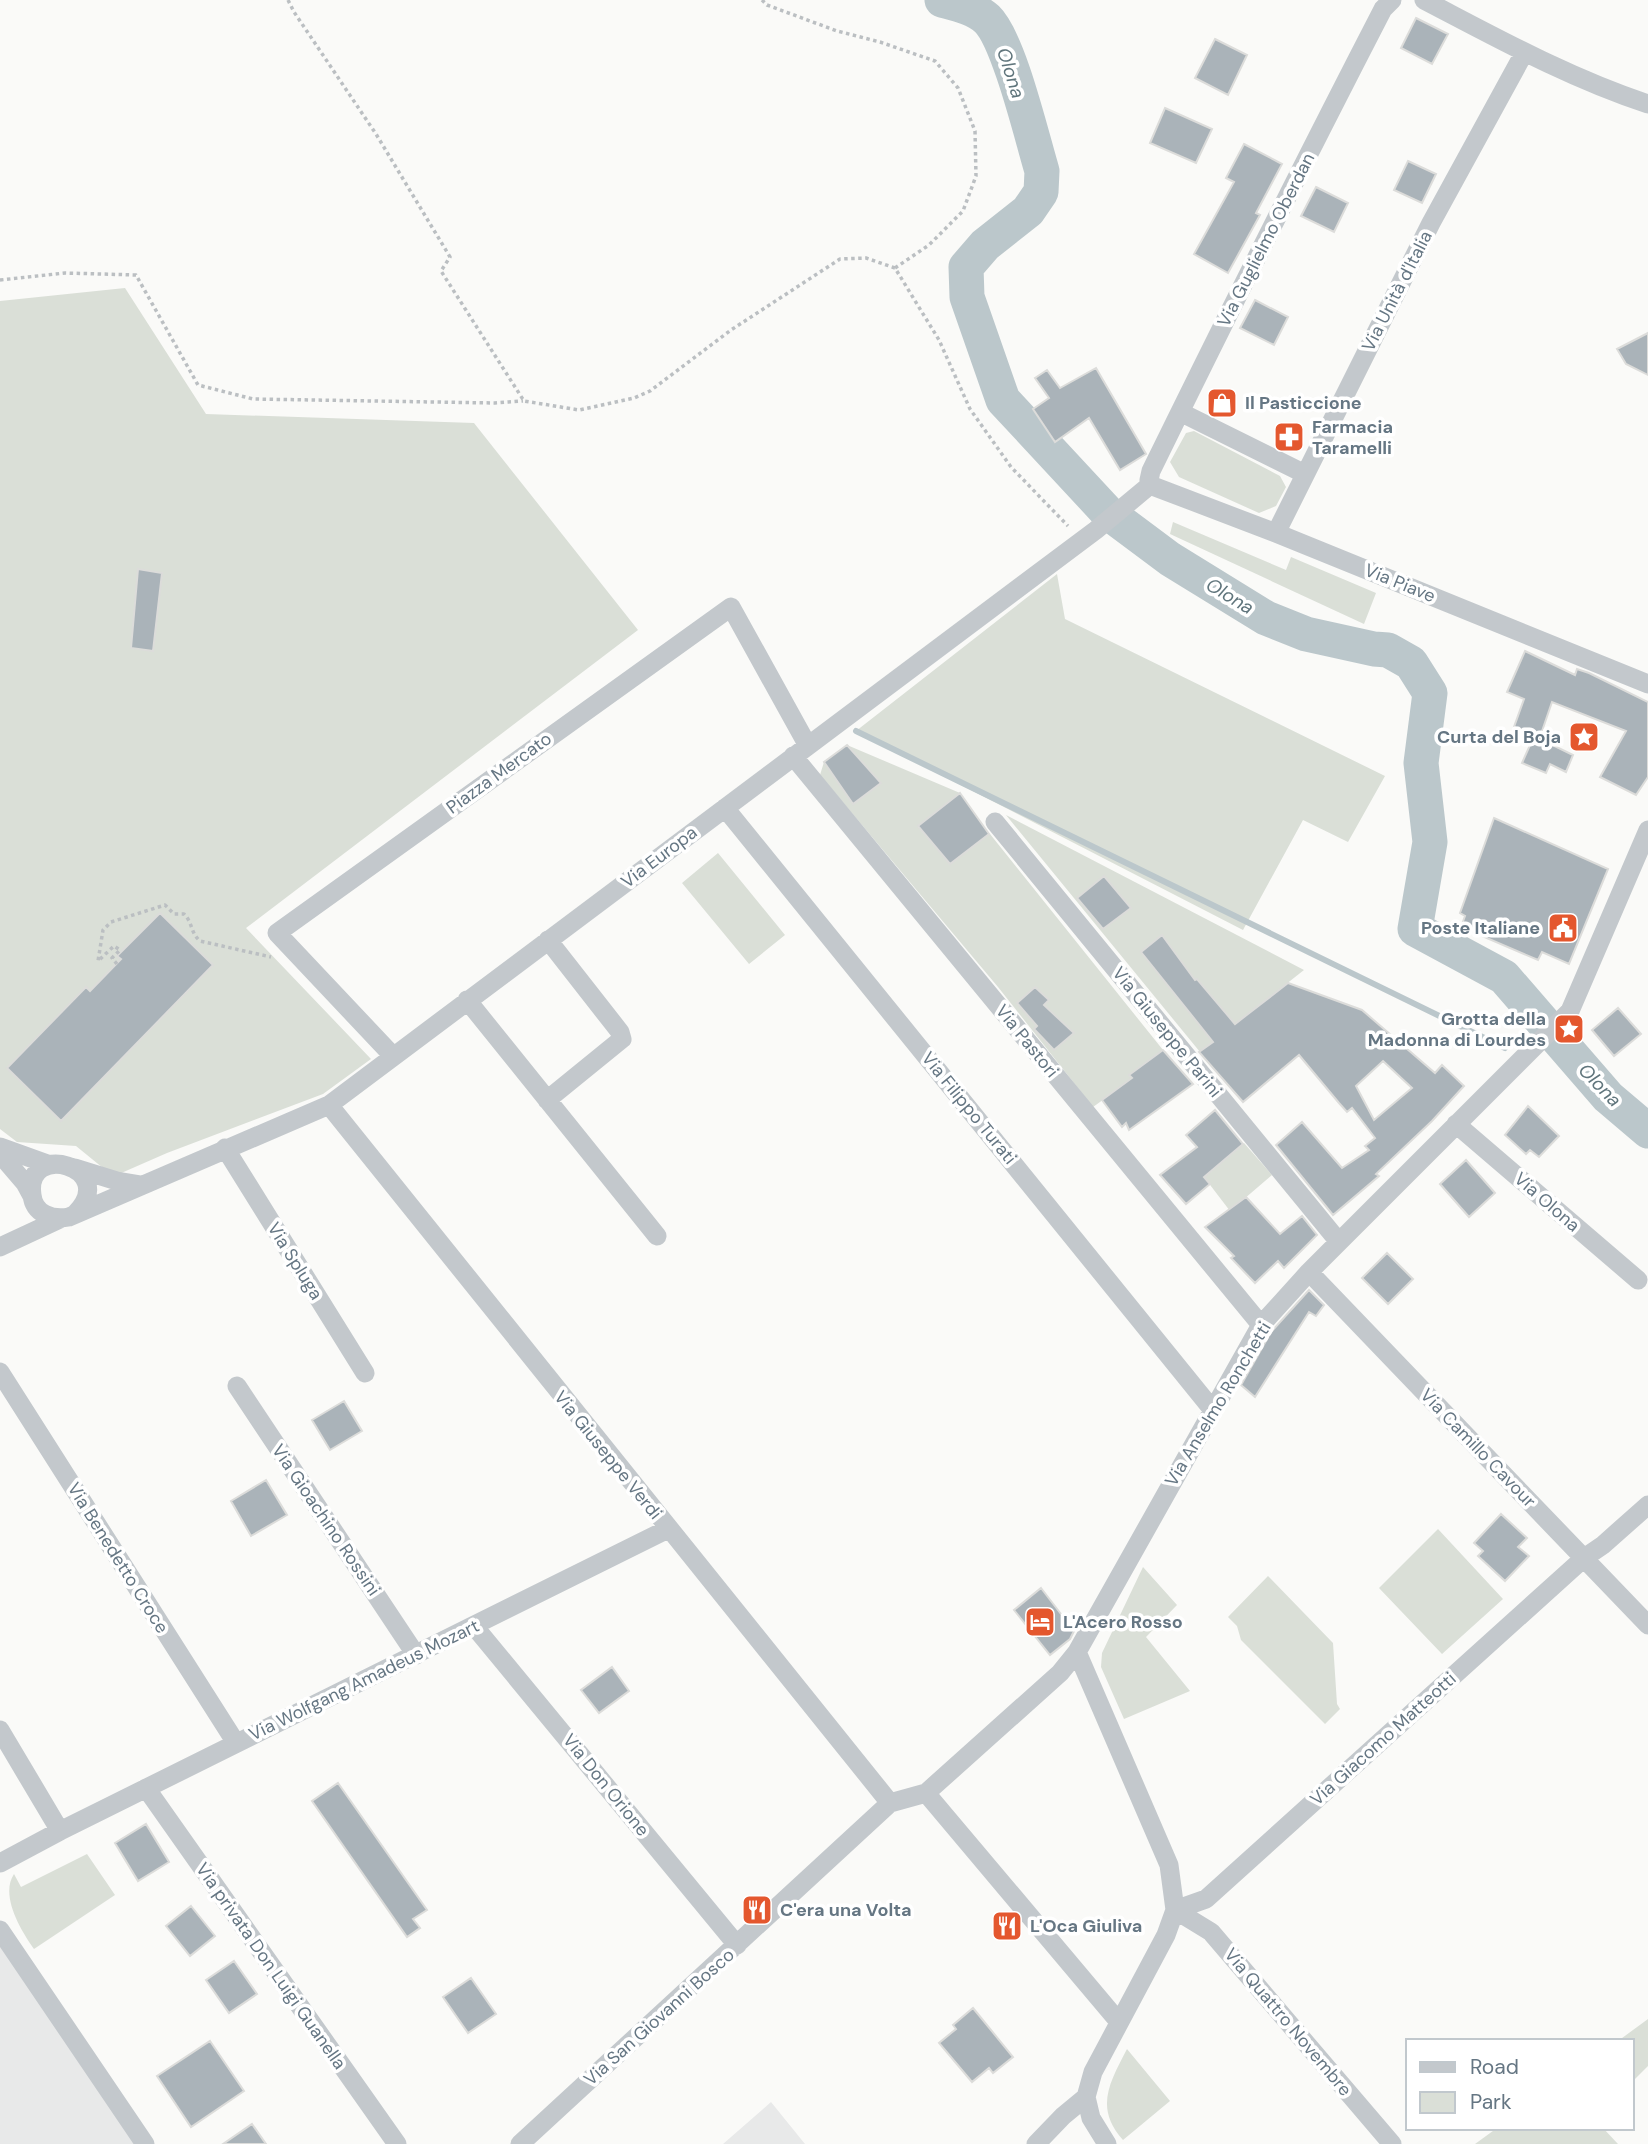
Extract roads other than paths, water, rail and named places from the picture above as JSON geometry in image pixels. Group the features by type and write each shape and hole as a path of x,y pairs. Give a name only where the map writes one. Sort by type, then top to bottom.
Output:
{"street":[{"name":"Via Guglielmo Oberdan","path":"1150,485 1151,471 1180,412 1352,70 1384,9 1392,0"},
{"path":"1424,0 1524,53 1592,84 1648,104"},
{"name":"Via Unità d'Italia","path":"1276,533 1431,223 1524,53"},
{"path":"1180,412 1305,474"},
{"name":"Via Europa","path":"7,1244 329,1105 1089,535 1150,485"},
{"name":"Via Piave","path":"1150,485 1276,533 1648,684"},
{"name":"Piazza Mercato","path":"393,1056 277,933 731,607 800,751"},
{"name":"Via Pastori","path":"800,751 1261,1325"},
{"name":"Via Filippo Turati","path":"725,808 1212,1409"},
{"name":"Via Giuseppe Parini","path":"995,822 1339,1242"},
{"name":"Via Anselmo Ronchetti","path":"890,1803 926,1793 1051,1682 1077,1653 1261,1325 1309,1272 1570,1011 1648,830"},
{"path":"547,1100 621,1039 620,1032 548,940"},
{"path":"467,1000 657,1236"},
{"name":"Via Giuseppe Verdi","path":"329,1105 890,1803"},
{"name":"Via Olona","path":"1456,1124 1638,1280"},
{"path":"0,1147 50,1165"},
{"name":"Via Spluga","path":"225,1148 365,1373"},
{"path":"0,1154 25,1183 44,1214 68,1216 86,1199 87,1190 81,1174 75,1168"},
{"path":"33,1199 33,1181 37,1174 50,1165 59,1163 117,1181 142,1185"},
{"name":"Via Europa","path":"7,1244 33,1199"},
{"name":"Via Camillo Cavour","path":"1309,1272 1648,1625"},
{"name":"Via Benedetto Croce","path":"0,1372 236,1743"},
{"name":"Via Gioachino Rossini","path":"237,1386 416,1655"},
{"name":"Via Giacomo Matteotti","path":"1175,1910 1206,1899 1584,1558 1603,1545 1648,1505"},
{"name":"Via Wolfgang Amadeus Mozart","path":"0,1863 668,1529"},
{"name":"Via Don Orione","path":"474,1626 737,1945"},
{"path":"1077,1653 1169,1865 1175,1910 1166,1936 1093,2072 1086,2097 1091,2118 1107,2144"},
{"path":"0,1730 60,1831"},
{"name":"Via privata Don Luigi Guanella","path":"146,1788 397,2144"},
{"path":"926,1793 1119,2022"},
{"name":"Via San Giovanni Bosco","path":"520,2144 890,1803"},
{"name":"Via Quattro Novembre","path":"1175,1910 1211,1932 1391,2144"},
{"path":"0,1930 145,2144"},
{"path":"1035,2144 1086,2097"}],"waterway":[{"name":"Olona","path":"942,0 977,12 987,19 995,30 1011,68 1042,171 1041,192 1028,211 985,245 966,267 967,297 1003,400 1107,512 1170,559 1266,618 1306,634 1388,650 1411,663 1430,693 1421,763 1430,842 1415,929 1504,977 1608,1097 1648,1131"},
{"path":"856,731 1505,1048"}],"place":[{"name":"Il Pasticcione","path":"1222,403"},
{"name":"Farmacia Taramelli","path":"1289,437"},
{"name":"Curta del Boja","path":"1584,737"},
{"name":"Poste Italiane","path":"1563,928"},
{"name":"Grotta della Madonna di Lourdes","path":"1569,1029"},
{"name":"L'Acero Rosso","path":"1040,1622"},
{"name":"C'era una Volta","path":"757,1910"},
{"name":"L'Oca Giuliva","path":"1007,1926"}]}
